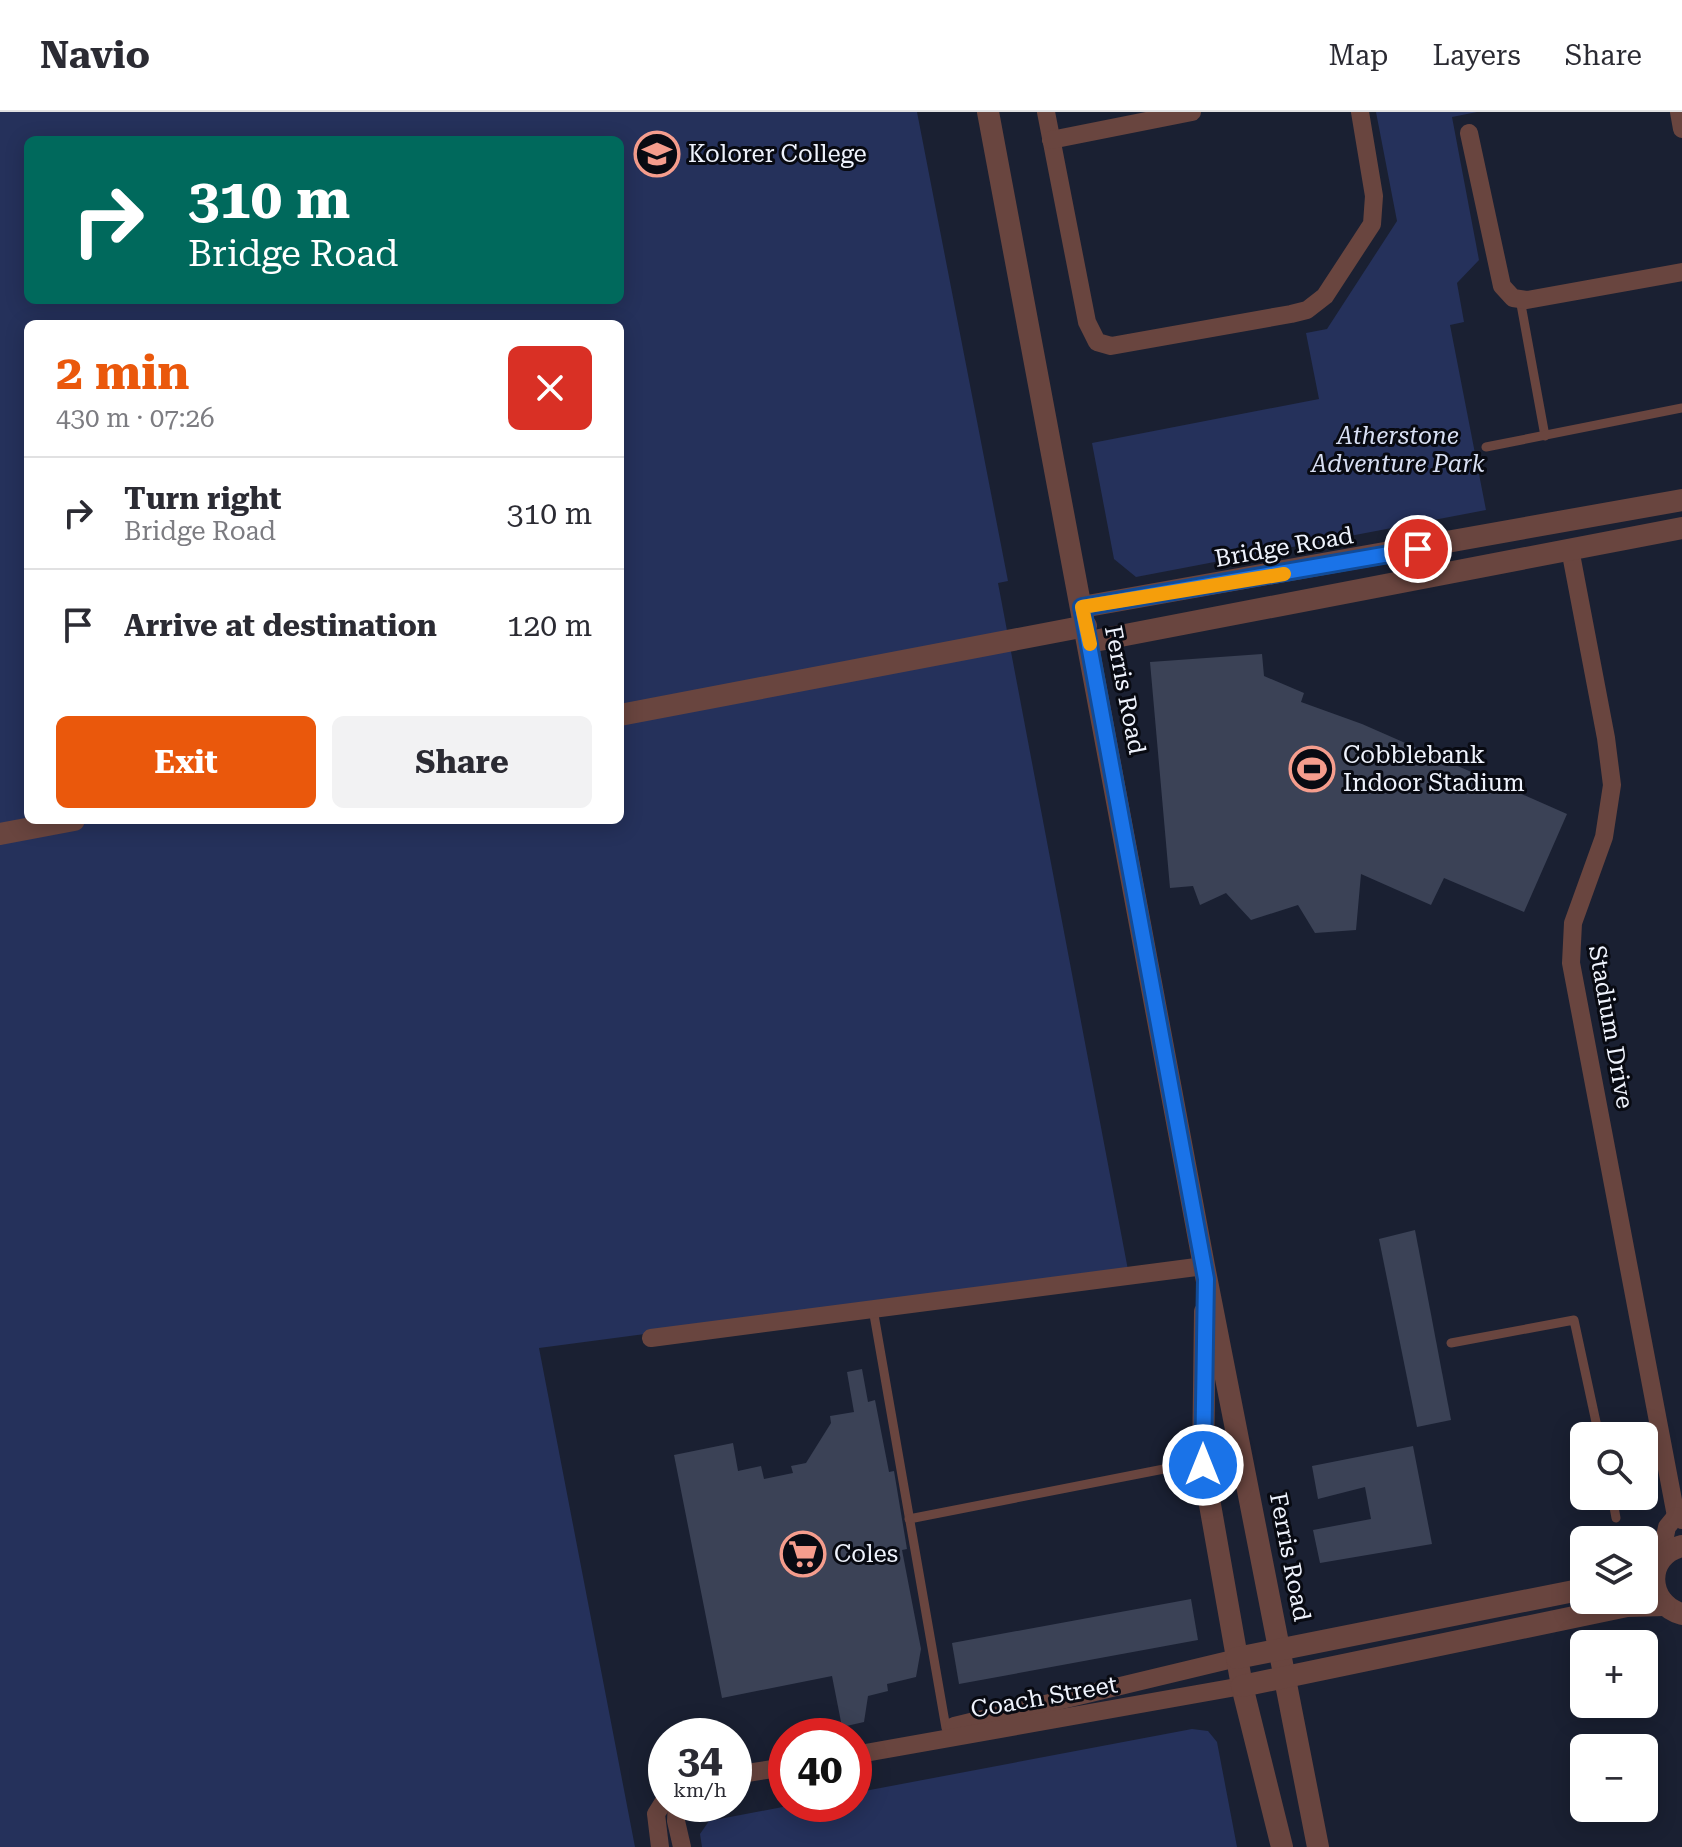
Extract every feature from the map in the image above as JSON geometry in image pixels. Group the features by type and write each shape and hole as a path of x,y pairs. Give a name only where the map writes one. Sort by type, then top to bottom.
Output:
{"street":[{"name":"Ferris Road","path":"988,112 1205,1272 1282,1649 1318,1847"},
{"path":"1046,112 1087,322 1097,342 1111,346 1291,314 1307,310 1325,296 1372,224 1374,196 1360,112"},
{"path":"1051,140 1192,112"},
{"path":"1679,112 1682,129"},
{"path":"1469,133 1502,286 1513,298 1682,272"},
{"name":"Bridge Road","path":"624,714 1086,625 1682,500"},
{"name":"Bridge Road","path":"1086,625 1570,549 1682,528"},
{"name":"Stadium Drive","path":"1570,549 1612,785 1604,837 1573,923 1571,963 1679,1518 1667,1527 1658,1553"},
{"path":"0,834 53,824"},
{"name":"Ferris Road","path":"1205,1272 1203,1447 1207,1492 1242,1686 1282,1847"},
{"path":"651,1338 873,1309 1205,1272"},
{"path":"1658,1564 1682,1546"},
{"path":"1237,1658 1570,1592"},
{"path":"1658,1593 1673,1610"},
{"path":"1242,1686 1627,1606 1673,1610"},
{"name":"Coach Street","path":"947,1733 1237,1658"},
{"name":"Coach Street","path":"872,1748 947,1733 1242,1686"},
{"path":"657,1822 660,1847"},
{"path":"676,1822 682,1847"}],"lane":[{"path":"1520,299 1545,436"},
{"path":"1486,447 1682,408"},
{"path":"873,1309 947,1733"},
{"path":"1451,1343 1574,1320 1596,1422"},
{"path":"909,1519 1169,1468 1203,1447"},
{"path":"1169,1468 1207,1492"},
{"path":"1615,1510 1616,1518"}],"green space":[{"path":"0,112 917,112 1008,581 998,583 1128,1270 539,1348 635,1847 0,1847"},
{"name":"Atherstone Adventure Park","path":"1376,112 1477,112 1452,117 1479,260 1457,283 1464,322 1450,325 1486,510 1136,577 1114,559 1092,443 1319,399 1306,333 1327,329 1397,221"},
{"path":"1192,1729 1208,1731 1217,1742 1237,1847 702,1847 700,1834 708,1822 752,1822 752,1813 768,1810 768,1822 872,1822 872,1790"}],"building":[{"name":"Cobblebank Indoor Stadium","path":"1262,654 1264,676 1304,693 1301,702 1362,724 1567,814 1524,912 1444,878 1431,905 1361,874 1356,930 1315,933 1298,905 1251,920 1226,893 1200,905 1193,886 1170,888 1150,662"},
{"path":"1415,1230 1451,1420 1417,1427 1379,1239"},
{"path":"862,1369 868,1402 875,1400 889,1472 894,1471 907,1549 902,1550 921,1649 916,1677 887,1684 888,1691 868,1696 865,1718 840,1718 832,1676 722,1698 674,1455 733,1443 738,1471 761,1466 764,1479 793,1473 791,1466 806,1463 831,1423 830,1416 854,1412 847,1372"},
{"path":"1413,1446 1432,1544 1320,1563 1313,1530 1371,1519 1365,1487 1318,1499 1312,1466"},
{"path":"1191,1599 1198,1640 959,1684 952,1643"}],"slow traffic":[{"path":"1090,644 1082,607 1284,574"}],"place":[{"name":"Kolorer College","path":"657,154"},
{"name":"Cobblebank Indoor Stadium","path":"1312,769"},
{"name":"Coles","path":"803,1554"}],"route":[{"path":"1203,1465 1202,1371 1206,1279 1082,607 1418,549"}]}
